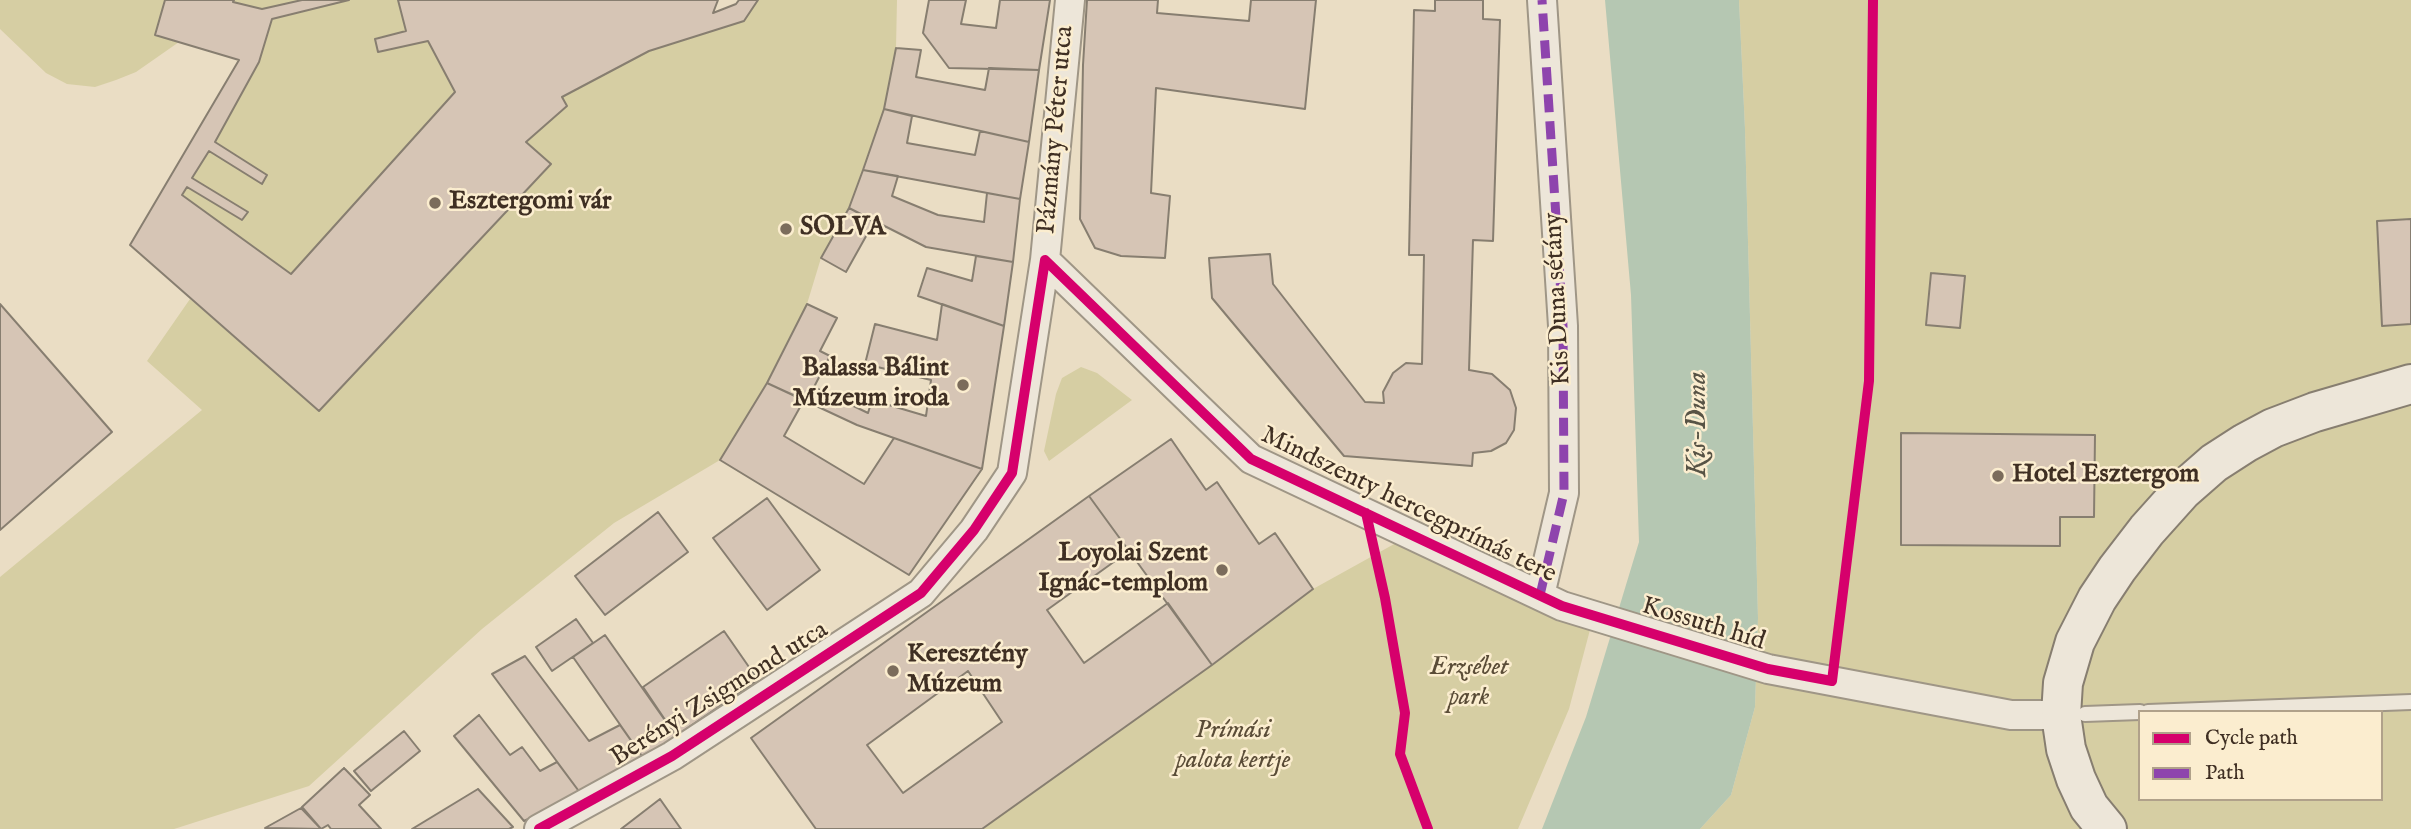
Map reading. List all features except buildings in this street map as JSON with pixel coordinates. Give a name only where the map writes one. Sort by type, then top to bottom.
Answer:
[{"type":"main road","points":[[2107,829],[2089,807],[2066,749],[2073,714],[2063,683],[2075,642],[2097,599],[2147,530],[2182,491],[2214,463],[2273,428],[2315,412],[2411,384]]},
{"type":"street","name":"Pázmány Péter utca","points":[[1045,260],[1070,0]]},
{"type":"street","name":"Kis Duna sétány","points":[[1542,0],[1563,326],[1564,493],[1551,600]]},
{"type":"street","name":"Berényi Zsigmond utca","points":[[539,829],[680,751],[921,593],[974,530],[1012,473],[1045,260]]},
{"type":"street","name":"Mindszenty hercegprímás tere","points":[[1045,260],[1251,459],[1551,600]]},
{"type":"street","name":"Kossuth híd","points":[[1551,600],[1768,669],[2011,715],[2073,714]]},
{"type":"lane","points":[[2201,710],[2411,702]]},
{"type":"lane","points":[[2073,714],[2138,712]]},
{"type":"green space","points":[[0,0],[165,0],[155,35],[179,42],[136,72],[116,80],[95,87],[67,84],[46,73],[0,29]]},
{"type":"green space","points":[[302,0],[262,9],[233,2]]},
{"type":"green space","points":[[349,0],[398,0],[406,31],[376,38],[378,51],[428,41],[455,92],[291,274],[182,195],[187,187],[247,212],[192,178],[209,151],[262,184],[267,175],[215,142],[259,62],[272,19]]},
{"type":"green space","points":[[758,0],[897,0],[896,48],[884,109],[849,208],[821,258],[807,304],[767,383],[720,460],[614,523],[482,629],[309,786],[174,829],[0,829],[0,577],[202,410],[147,361],[190,299],[318,410],[551,165],[526,142],[567,106],[562,97],[649,51],[744,21]]},
{"type":"green space","points":[[1739,0],[2411,0],[2411,829],[1700,829],[1731,795],[1755,707],[1758,618]]},
{"type":"green space","points":[[1081,367],[1097,373],[1132,400],[1049,461],[1044,451],[1056,394],[1062,378]]},
{"type":"green space","points":[[1396,543],[1591,626],[1569,709],[1518,829],[981,829],[1313,589]]},
{"type":"water","name":"Kis-Duna","points":[[1605,0],[1739,0],[1758,618],[1755,707],[1731,795],[1700,829],[1542,829],[1586,717],[1639,542],[1631,295]]},
{"type":"marked path","points":[[1540,595],[1564,493],[1563,326],[1542,0]]},
{"type":"cycle path","points":[[1045,260],[1251,459],[1562,606],[1768,669],[1832,681],[1869,381],[1873,0]]},
{"type":"cycle path","points":[[539,829],[672,756],[921,593],[974,530],[1012,473],[1045,260]]},
{"type":"cycle path","points":[[1366,513],[1385,598],[1405,713],[1400,754],[1428,829]]},
{"type":"place","name":"Esztergomi vár","points":[[435,203]]},
{"type":"place","name":"SOLVA","points":[[786,229]]},
{"type":"place","name":"Balassa Bálint Múzeum iroda","points":[[963,385]]},
{"type":"place","name":"Hotel Esztergom","points":[[1998,476]]},
{"type":"place","name":"Loyolai Szent Ignác-templom","points":[[1222,570]]},
{"type":"place","name":"Keresztény Múzeum","points":[[893,671]]},
{"type":"park label","name":"Erzsébet park","points":[[1469,684]]},
{"type":"park label","name":"Prímási palota kertje","points":[[1233,747]]}]
